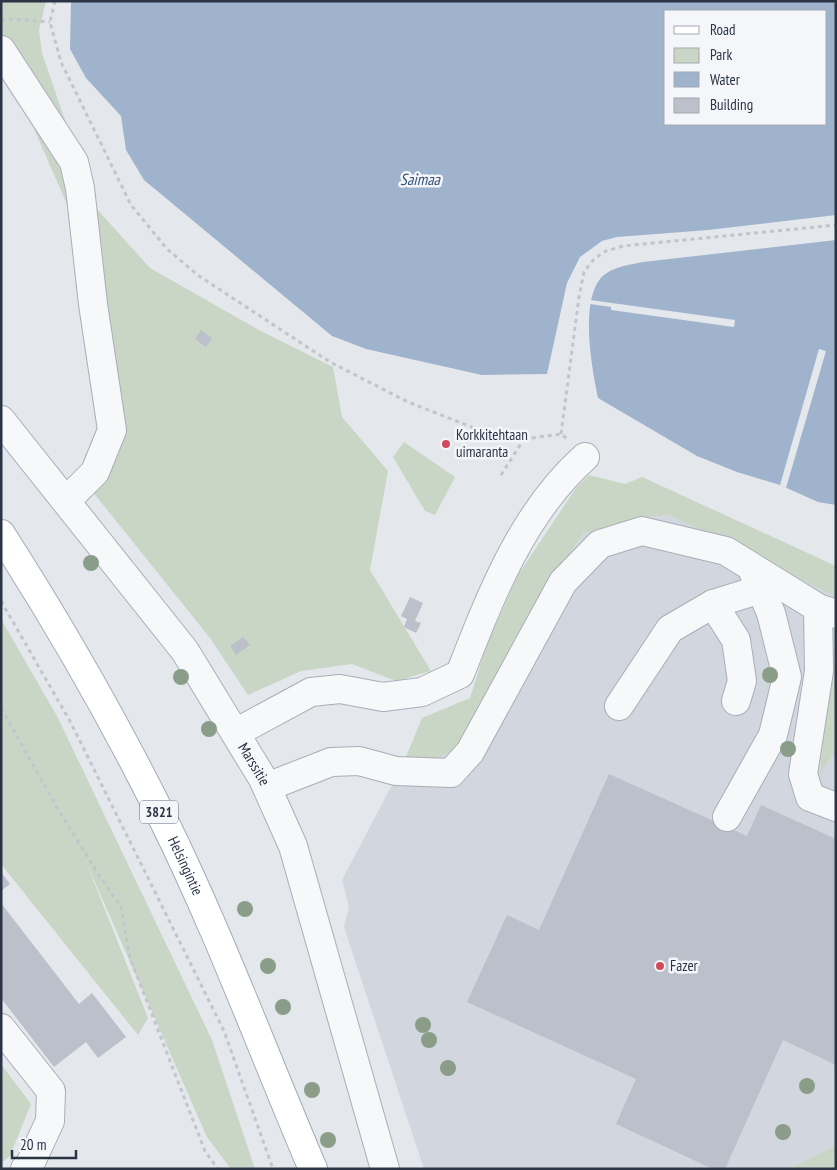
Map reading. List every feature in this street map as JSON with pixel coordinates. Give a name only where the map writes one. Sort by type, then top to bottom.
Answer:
[{"type":"main road","name":"Helsingintie","points":[[1,534],[98,696],[162,818],[213,928],[313,1169]]},
{"type":"main road","name":"Helsingintie","points":[[286,1106],[304,1169]]},
{"type":"street","points":[[1,50],[74,162],[80,188],[93,304],[112,430],[95,472],[66,501]]},
{"type":"street","name":"Marssitie","points":[[1,420],[185,651],[237,732],[267,787],[293,846],[385,1169]]},
{"type":"street","points":[[237,732],[311,692],[340,689],[383,696],[422,692],[460,674],[508,561],[541,505],[566,474],[584,457]]},
{"type":"street","points":[[267,787],[331,762],[359,761],[396,771],[451,773],[470,752],[563,582],[600,544],[642,531],[726,551],[756,578],[827,611],[802,774],[810,797],[836,807]]},
{"type":"street","points":[[619,706],[670,629],[756,578]]},
{"type":"street","points":[[727,817],[773,735],[787,677],[772,612],[756,578]]},
{"type":"street","points":[[713,604],[736,640],[742,681],[736,701]]},
{"type":"street","points":[[1,1028],[51,1091],[50,1121],[30,1164],[25,1169]]},
{"type":"path","points":[[55,1],[50,22],[60,62],[132,205],[167,249],[199,276],[330,362],[408,402],[497,437],[524,439],[561,434]]},
{"type":"path","points":[[1,21],[11,19],[50,22]]},
{"type":"path","points":[[561,434],[579,298],[584,272],[594,259],[606,251],[623,246],[836,225]]},
{"type":"path","points":[[561,434],[584,457]]},
{"type":"path","points":[[501,475],[524,439]]},
{"type":"path","points":[[1,601],[71,723],[224,1031],[274,1169]]},
{"type":"path","points":[[1,708],[58,809],[100,877],[121,906],[130,958],[204,1151],[218,1169]]},
{"type":"shaded area","points":[[669,515],[836,597],[836,660],[827,688],[820,772],[836,751],[836,1145],[788,1169],[424,1169],[344,927],[349,907],[342,880],[404,762],[427,764],[584,533],[634,519]]},
{"type":"green space","points":[[1,1],[46,1],[39,30],[42,53],[94,205],[69,209],[14,83],[1,61]]},
{"type":"green space","points":[[95,207],[150,268],[259,330],[333,367],[342,417],[388,471],[370,570],[431,671],[396,681],[352,664],[301,671],[248,695],[210,638],[88,486],[115,429]]},
{"type":"green space","points":[[404,442],[455,477],[435,515],[425,511],[393,457]]},
{"type":"green space","points":[[589,475],[625,484],[642,477],[836,566],[836,597],[669,515],[634,519],[584,533],[547,586],[468,741],[427,764],[404,762],[422,718],[470,698],[487,644],[518,575],[576,488]]},
{"type":"green space","points":[[1,619],[58,718],[212,1040],[255,1169],[231,1169],[207,1137],[86,862],[148,1018],[138,1035],[1,864]]},
{"type":"green space","points":[[836,660],[836,751],[820,773],[827,688]]},
{"type":"green space","points":[[1,1064],[31,1104],[10,1156],[1,1163]]},
{"type":"green space","points":[[836,1145],[836,1169],[788,1169]]},
{"type":"water","name":"Saimaa","points":[[71,1],[836,1],[836,215],[708,230],[617,237],[602,241],[580,257],[567,283],[547,374],[482,375],[366,349],[332,336],[144,180],[126,150],[121,116],[86,78],[70,49]]},
{"type":"water","points":[[836,240],[836,505],[818,502],[780,485],[737,472],[697,456],[598,398],[589,337],[589,320],[590,304],[594,290],[604,275],[620,267],[643,262]]},
{"type":"pier","points":[[590,300],[735,320],[734,327],[611,310],[611,307],[590,304]]},
{"type":"pier","points":[[819,349],[826,351],[786,488],[780,485]]},
{"type":"building","points":[[201,330],[212,338],[206,347],[195,339]]},
{"type":"building","points":[[410,597],[423,603],[415,621],[421,623],[416,633],[404,627],[407,619],[401,616]]},
{"type":"building","points":[[243,637],[250,645],[236,655],[230,646]]},
{"type":"building","name":"Fazer","points":[[609,774],[747,836],[761,805],[836,839],[836,1065],[783,1040],[725,1169],[713,1169],[616,1124],[636,1079],[467,1002],[507,915],[539,930]]},
{"type":"building","points":[[1,872],[10,884],[1,891]]},
{"type":"building","points":[[1,903],[79,1004],[92,993],[126,1037],[98,1058],[86,1042],[54,1067],[1,998]]},
{"type":"place","name":"Korkkitehtaan uimaranta","points":[[446,444]]},
{"type":"place","name":"Fazer","points":[[660,966]]}]
